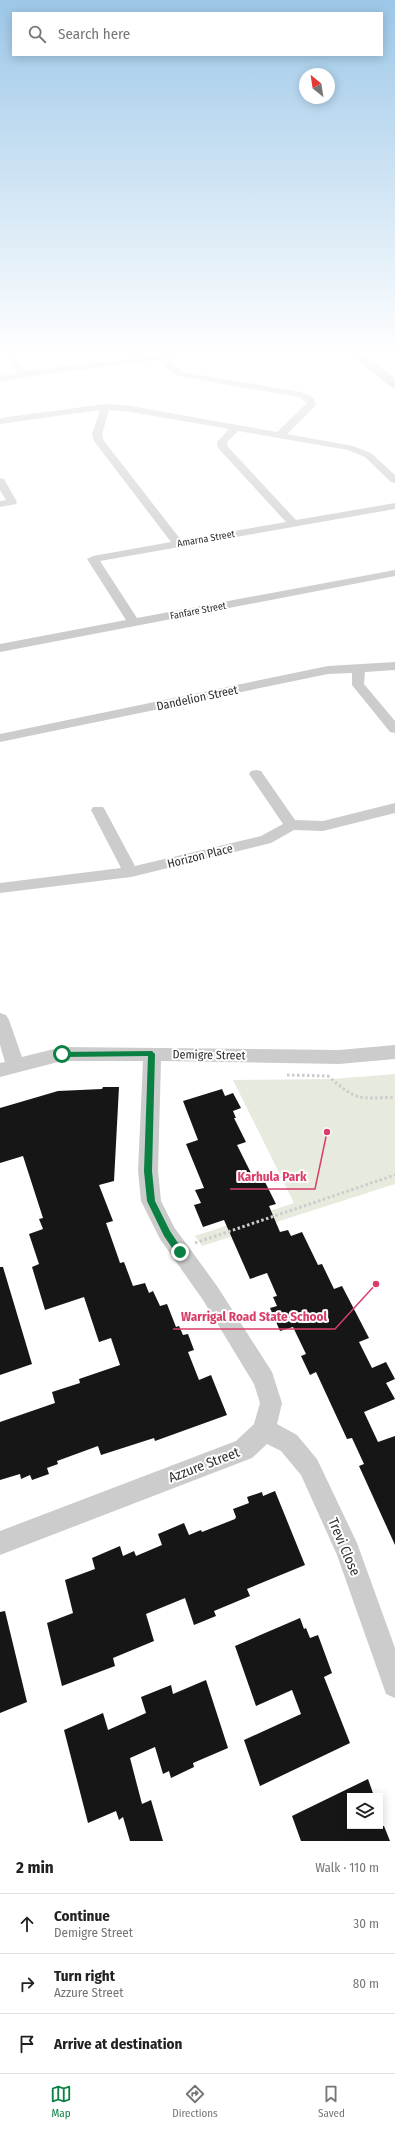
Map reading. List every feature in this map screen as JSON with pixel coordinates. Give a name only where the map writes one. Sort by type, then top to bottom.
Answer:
[{"type":"street","points":[[98,438],[178,544]]},
{"type":"street","points":[[226,438],[222,442],[223,448],[294,524]]},
{"type":"street","points":[[289,438],[358,451],[368,455],[395,480]]},
{"type":"street","points":[[0,481],[12,502],[0,504]]},
{"type":"street","name":"Amarna Street","points":[[134,623],[93,559],[395,506]]},
{"type":"street","name":"Fanfare Street","points":[[0,648],[395,573]]},
{"type":"street","name":"Dandelion Street","points":[[0,738],[328,670],[395,666]]},
{"type":"street","points":[[359,669],[357,678],[358,685],[395,729]]},
{"type":"street","points":[[256,774],[291,825],[323,826],[395,808]]},
{"type":"street","points":[[98,810],[131,872]]},
{"type":"street","name":"Horizon Place","points":[[0,888],[131,872],[266,840],[291,825]]},
{"type":"street","points":[[0,1020],[8,1068]]},
{"type":"street","name":"Demigre Street","points":[[8,1068],[62,1054],[339,1057],[395,1052]]},
{"type":"street","points":[[152,1054],[148,1171],[151,1201],[167,1234],[210,1293],[264,1380],[271,1403],[264,1430]]},
{"type":"street","name":"Azzure Street","points":[[0,1543],[244,1450],[264,1430]]},
{"type":"street","name":"Trevi Close","points":[[264,1430],[289,1443],[309,1467],[348,1552],[395,1685]]},
{"type":"path","points":[[287,1075],[328,1076],[346,1092],[361,1099],[395,1097]]},
{"type":"path","points":[[180,1252],[199,1241],[395,1176]]},
{"type":"shaded area","points":[[395,1074],[395,1184],[202,1246],[195,1236],[294,1203],[233,1080],[332,1079]]},
{"type":"building","points":[[103,1087],[119,1087],[114,1181],[99,1185],[113,1221],[106,1223],[120,1263],[124,1262],[133,1286],[145,1283],[149,1293],[153,1291],[160,1306],[167,1304],[176,1327],[179,1326],[183,1335],[188,1334],[194,1350],[188,1352],[199,1380],[211,1375],[227,1415],[155,1441],[154,1438],[101,1455],[98,1446],[57,1461],[58,1464],[47,1468],[49,1474],[32,1480],[30,1475],[21,1479],[20,1474],[0,1480],[0,1422],[55,1403],[52,1392],[80,1383],[79,1379],[120,1365],[111,1338],[99,1342],[84,1297],[45,1310],[32,1267],[39,1264],[29,1234],[43,1229],[39,1219],[43,1218],[23,1156],[0,1163],[0,1108],[58,1091],[102,1089]]},
{"type":"building","points":[[222,1089],[225,1096],[233,1093],[241,1108],[233,1111],[236,1118],[234,1118],[246,1142],[237,1145],[255,1181],[263,1178],[276,1204],[269,1206],[280,1232],[288,1230],[291,1236],[302,1232],[318,1265],[322,1264],[334,1289],[342,1286],[369,1338],[359,1342],[372,1368],[386,1362],[395,1379],[386,1383],[395,1399],[364,1412],[378,1442],[395,1436],[395,1545],[359,1466],[364,1464],[352,1438],[347,1439],[316,1372],[310,1375],[301,1356],[306,1354],[293,1327],[280,1331],[270,1308],[277,1306],[273,1297],[277,1296],[267,1273],[250,1279],[224,1220],[203,1227],[194,1205],[201,1203],[195,1190],[204,1188],[186,1144],[198,1140],[183,1101]]},
{"type":"building","points":[[0,1267],[3,1267],[32,1364],[0,1375]]},
{"type":"building","points":[[275,1491],[305,1565],[247,1589],[250,1596],[214,1611],[216,1616],[194,1625],[185,1598],[146,1614],[154,1641],[113,1658],[115,1666],[62,1686],[47,1623],[73,1613],[65,1580],[95,1569],[92,1558],[120,1546],[123,1556],[134,1551],[136,1556],[162,1545],[158,1534],[184,1523],[189,1535],[201,1530],[202,1532],[235,1519],[236,1517],[233,1509],[249,1503],[247,1497],[262,1492],[263,1496]]},
{"type":"building","points":[[5,1611],[27,1702],[0,1713],[0,1612]]},
{"type":"building","points":[[300,1618],[304,1629],[306,1628],[310,1638],[318,1635],[332,1673],[324,1677],[350,1743],[260,1786],[244,1740],[301,1714],[292,1690],[256,1706],[235,1646]]},
{"type":"building","points":[[206,1680],[228,1748],[193,1763],[194,1767],[171,1778],[169,1771],[163,1774],[155,1747],[130,1758],[142,1804],[151,1800],[163,1841],[130,1841],[123,1817],[119,1820],[116,1811],[88,1823],[64,1730],[103,1713],[108,1730],[146,1713],[141,1697],[171,1685],[173,1694]]},
{"type":"building","points":[[368,1779],[373,1793],[347,1793],[347,1829],[383,1829],[384,1826],[390,1841],[301,1841],[292,1816]]},
{"type":"place","name":"Karhula Park","points":[[327,1132]]},
{"type":"place","name":"Warrigal Road State School","points":[[376,1284]]},
{"type":"route","points":[[62,1054],[152,1054],[148,1171],[151,1201],[167,1234],[180,1252]]}]
